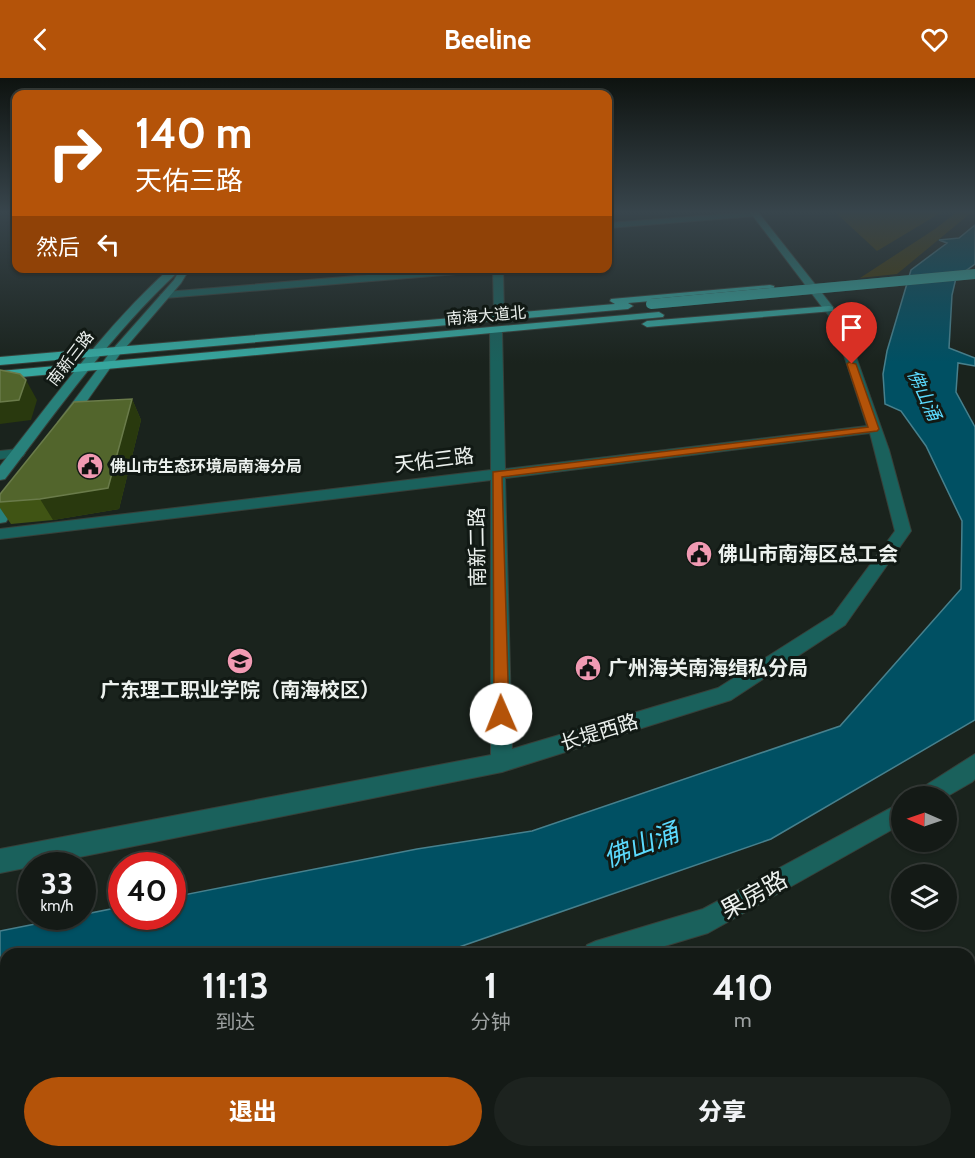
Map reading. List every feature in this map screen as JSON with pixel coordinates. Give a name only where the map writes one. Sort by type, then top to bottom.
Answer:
[{"type":"highway","name":"南海大道北","points":[[0,375],[105,366],[498,323],[535,313],[975,274]]},
{"type":"highway","points":[[535,313],[557,306],[810,285]]},
{"type":"highway","points":[[846,298],[975,285]]},
{"type":"highway","points":[[516,328],[558,332],[827,301]]},
{"type":"highway","name":"南海大道北","points":[[0,361],[498,323],[516,328],[827,301]]},
{"type":"main road","points":[[793,262],[810,285],[827,301]]},
{"type":"main road","name":"南新三路","points":[[0,476],[93,353],[170,273]]},
{"type":"main road","name":"南新三路","points":[[59,429],[116,352],[178,281],[182,273]]},
{"type":"main road","points":[[0,518],[26,479]]},
{"type":"street","points":[[165,295],[432,273]]},
{"type":"street","name":"南新二路","points":[[498,273],[497,474],[502,762]]},
{"type":"street","name":"长堤西路","points":[[0,861],[502,762],[724,694],[839,620],[903,531],[882,450],[837,320],[827,301]]},
{"type":"street","name":"天佑三路","points":[[0,534],[873,429]]},
{"type":"street","points":[[0,455],[18,453]]},
{"type":"street","points":[[946,786],[972,772]]},
{"type":"street","name":"果房路","points":[[616,948],[708,920],[891,818]]},
{"type":"shaded area","points":[[884,262],[911,262],[897,274],[860,278]]},
{"type":"water","name":"佛山涌","points":[[921,262],[975,262],[956,278],[952,295],[949,348],[975,358],[975,366],[958,363],[956,392],[975,427],[975,720],[771,839],[456,948],[0,948],[0,931],[18,927],[18,930],[96,930],[96,912],[108,910],[108,930],[186,930],[186,894],[417,849],[532,831],[840,726],[961,589],[962,521],[926,446],[901,411],[885,404],[883,374],[887,351],[911,270]]},
{"type":"building","points":[[0,370],[20,374],[26,380],[19,400],[0,402]]},
{"type":"building","points":[[132,399],[108,488],[40,499],[0,502],[1,493],[74,402]]},
{"type":"place","name":"佛山市生态环境局南海分局","points":[[90,466]]},
{"type":"place","name":"佛山市南海区总工会","points":[[699,554]]},
{"type":"place","name":"广东理工职业学院（南海校区）","points":[[240,661]]},
{"type":"place","name":"广州海关南海缉私分局","points":[[588,668]]},
{"type":"route","points":[[501,714],[497,474],[873,429],[852,364]]}]
